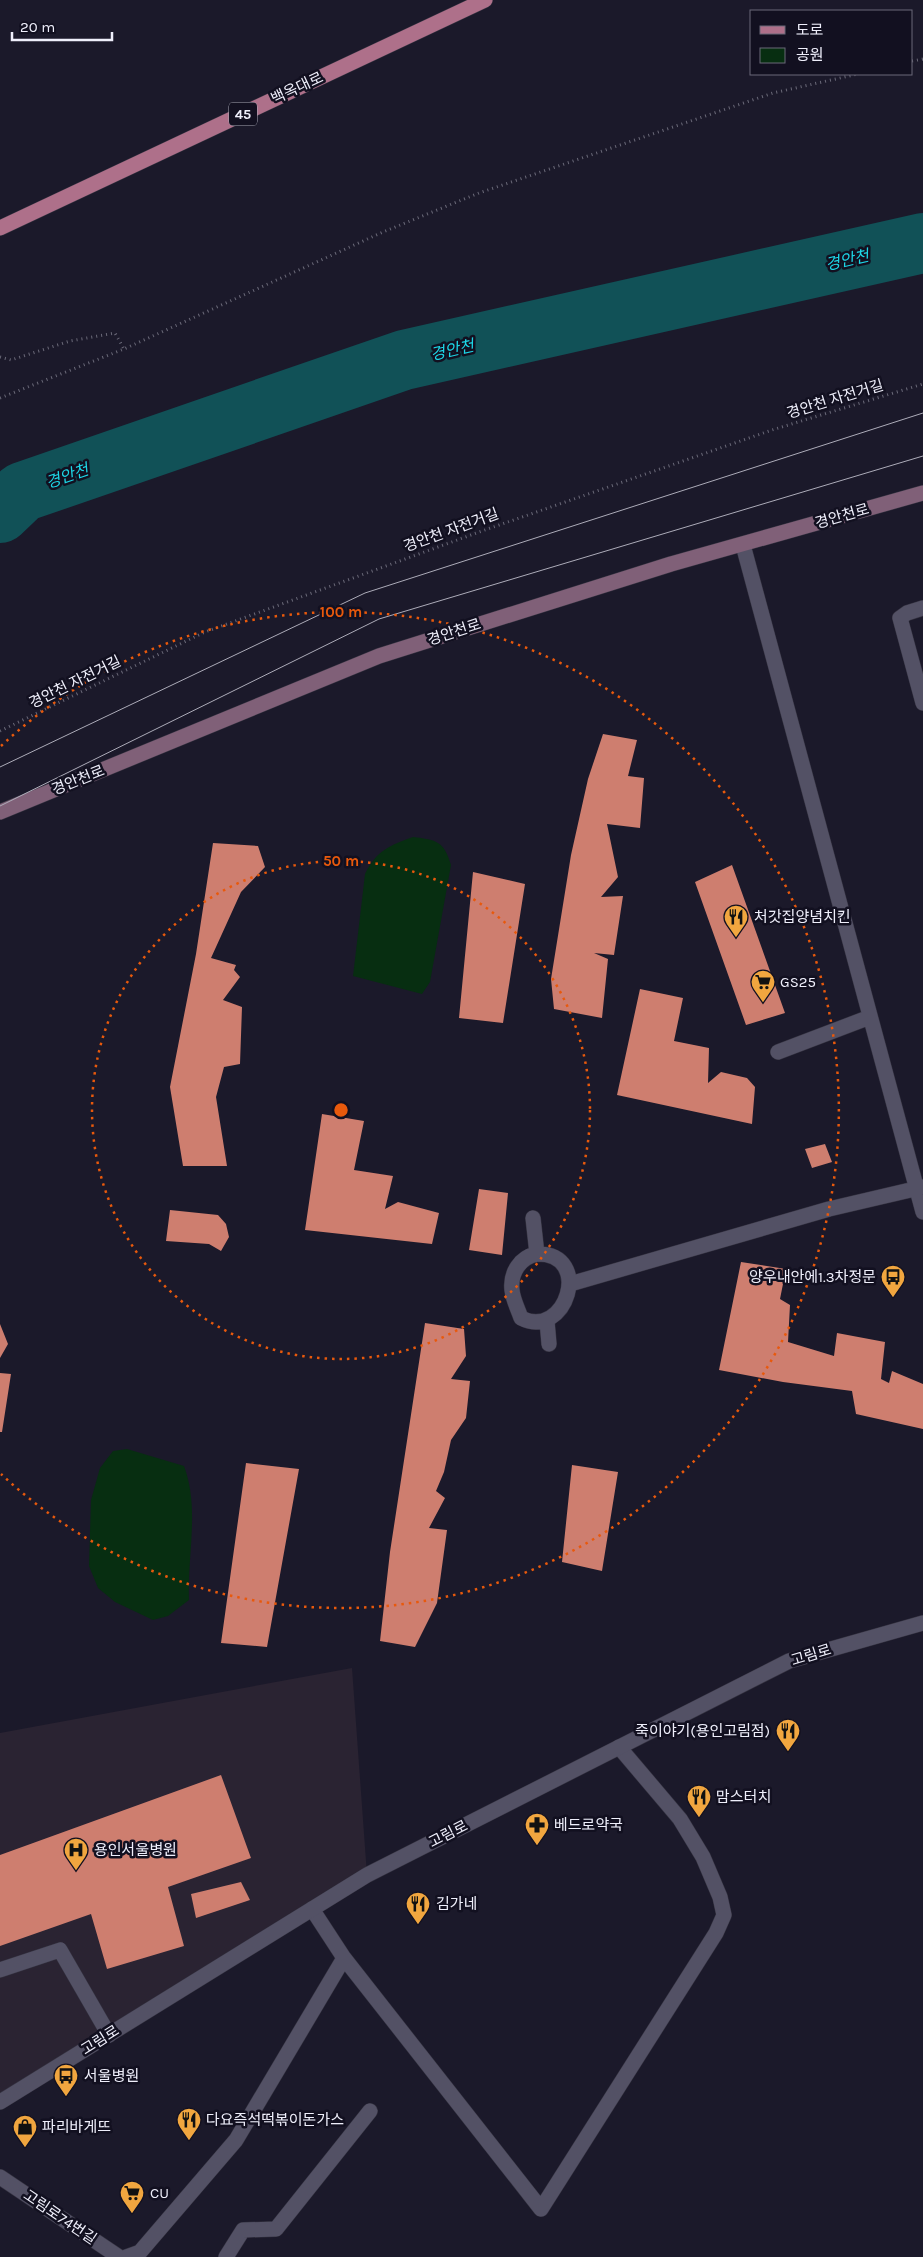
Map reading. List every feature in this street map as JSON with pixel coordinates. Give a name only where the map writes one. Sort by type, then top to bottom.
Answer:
[{"type":"main road","name":"백옥대로","points":[[0,228],[485,0]]},
{"type":"main road","name":"경안천로","points":[[0,812],[379,656],[671,564],[923,493]]},
{"type":"street","points":[[743,545],[870,1017],[920,1188],[923,1212]]},
{"type":"street","points":[[923,608],[907,613],[900,618],[923,703]]},
{"type":"street","points":[[778,1052],[870,1017]]},
{"type":"street","points":[[570,1284],[829,1209],[920,1188]]},
{"type":"street","points":[[533,1218],[537,1254]]},
{"type":"street","points":[[537,1254],[560,1259],[570,1284],[563,1305],[547,1322],[530,1322],[521,1318],[512,1291],[512,1280],[522,1260],[537,1254]]},
{"type":"street","points":[[547,1322],[549,1344]]},
{"type":"street","name":"고림로","points":[[0,2102],[367,1876],[789,1661],[923,1623]]},
{"type":"street","points":[[312,1909],[344,1958],[541,2209],[716,1933],[724,1915],[720,1897],[703,1858],[680,1819],[619,1747]]},
{"type":"street","points":[[0,1970],[60,1950],[109,2035]]},
{"type":"street","points":[[126,2257],[140,2252],[236,2140],[344,1958]]},
{"type":"street","points":[[226,2257],[243,2230],[276,2229],[370,2111]]},
{"type":"street","name":"고림로74번길","points":[[0,2177],[119,2257]]},
{"type":"path","points":[[0,398],[124,348],[383,232],[479,193],[774,93],[854,75]]},
{"type":"path","points":[[0,357],[11,360],[70,341],[115,333],[124,348]]},
{"type":"path","name":"경안천 자전거길","points":[[0,731],[205,632],[482,530],[716,450],[923,384]]},
{"type":"shaded area","points":[[352,1668],[367,1875],[0,2099],[0,1733]]},
{"type":"green space","points":[[413,837],[428,839],[438,843],[445,851],[451,865],[430,982],[422,994],[353,976],[365,874],[369,866],[384,850]]},
{"type":"green space","points":[[127,1449],[184,1466],[189,1482],[192,1532],[189,1600],[168,1616],[153,1620],[115,1602],[98,1588],[89,1566],[91,1500],[100,1468],[113,1451]]},
{"type":"building","points":[[603,734],[637,740],[628,776],[644,778],[640,828],[607,824],[618,877],[601,897],[623,896],[614,955],[594,953],[608,959],[602,1018],[554,1009],[551,979],[571,855],[588,779]]},
{"type":"building","points":[[213,843],[258,846],[265,867],[241,892],[211,958],[236,965],[234,970],[240,977],[223,1000],[242,1007],[240,1064],[224,1067],[216,1097],[227,1166],[183,1166],[170,1087],[196,954]]},
{"type":"building","points":[[732,865],[785,1013],[746,1025],[695,882]]},
{"type":"building","points":[[473,872],[525,884],[503,1023],[459,1018]]},
{"type":"building","points":[[640,989],[683,998],[674,1041],[709,1048],[708,1083],[721,1072],[747,1078],[755,1087],[752,1124],[617,1095]]},
{"type":"building","points":[[322,1114],[364,1121],[354,1170],[393,1176],[385,1209],[398,1202],[439,1213],[432,1244],[305,1230]]},
{"type":"building","points":[[825,1144],[832,1162],[812,1168],[805,1149]]},
{"type":"building","points":[[479,1189],[508,1193],[502,1255],[469,1250]]},
{"type":"building","points":[[170,1210],[218,1215],[226,1224],[229,1237],[221,1251],[209,1244],[166,1241]]},
{"type":"building","points":[[741,1262],[786,1269],[780,1299],[790,1305],[788,1342],[834,1356],[837,1333],[885,1342],[881,1379],[889,1383],[892,1371],[923,1384],[923,1429],[856,1414],[852,1391],[783,1382],[719,1370]]},
{"type":"building","points":[[425,1323],[464,1329],[466,1356],[451,1379],[470,1381],[466,1418],[451,1440],[444,1472],[436,1491],[445,1498],[429,1528],[447,1530],[437,1603],[415,1647],[380,1641],[390,1552]]},
{"type":"building","points":[[0,1324],[8,1344],[0,1358]]},
{"type":"building","points":[[0,1373],[11,1374],[2,1432],[0,1432]]},
{"type":"building","points":[[246,1463],[299,1469],[267,1647],[221,1643]]},
{"type":"building","points":[[572,1465],[618,1472],[602,1571],[562,1562]]},
{"type":"building","points":[[221,1775],[251,1858],[168,1887],[184,1946],[107,1969],[91,1914],[0,1946],[0,1855]]},
{"type":"building","points":[[241,1882],[250,1900],[196,1918],[191,1894]]},
{"type":"waterway","name":"경안천","points":[[0,513],[22,492],[404,360],[923,243]]},
{"type":"tram line","points":[[0,767],[365,593],[923,413]]},
{"type":"tram line","points":[[0,806],[379,619],[923,456]]},
{"type":"place","name":"처갓집양념치킨","points":[[736,938]]},
{"type":"place","name":"GS25","points":[[763,1003]]},
{"type":"place","name":"양우내안에1.3차정문","points":[[893,1298]]},
{"type":"place","name":"죽이야기(용인고림점)","points":[[788,1752]]},
{"type":"place","name":"맘스터치","points":[[699,1818]]},
{"type":"place","name":"베드로약국","points":[[537,1846]]},
{"type":"place","name":"용인서울병원","points":[[76,1871]]},
{"type":"place","name":"김가네","points":[[418,1925]]},
{"type":"place","name":"서울병원","points":[[66,2097]]},
{"type":"place","name":"다요즉석떡볶이돈가스","points":[[189,2141]]},
{"type":"place","name":"파리바게뜨","points":[[25,2148]]},
{"type":"place","name":"CU","points":[[132,2214]]}]
